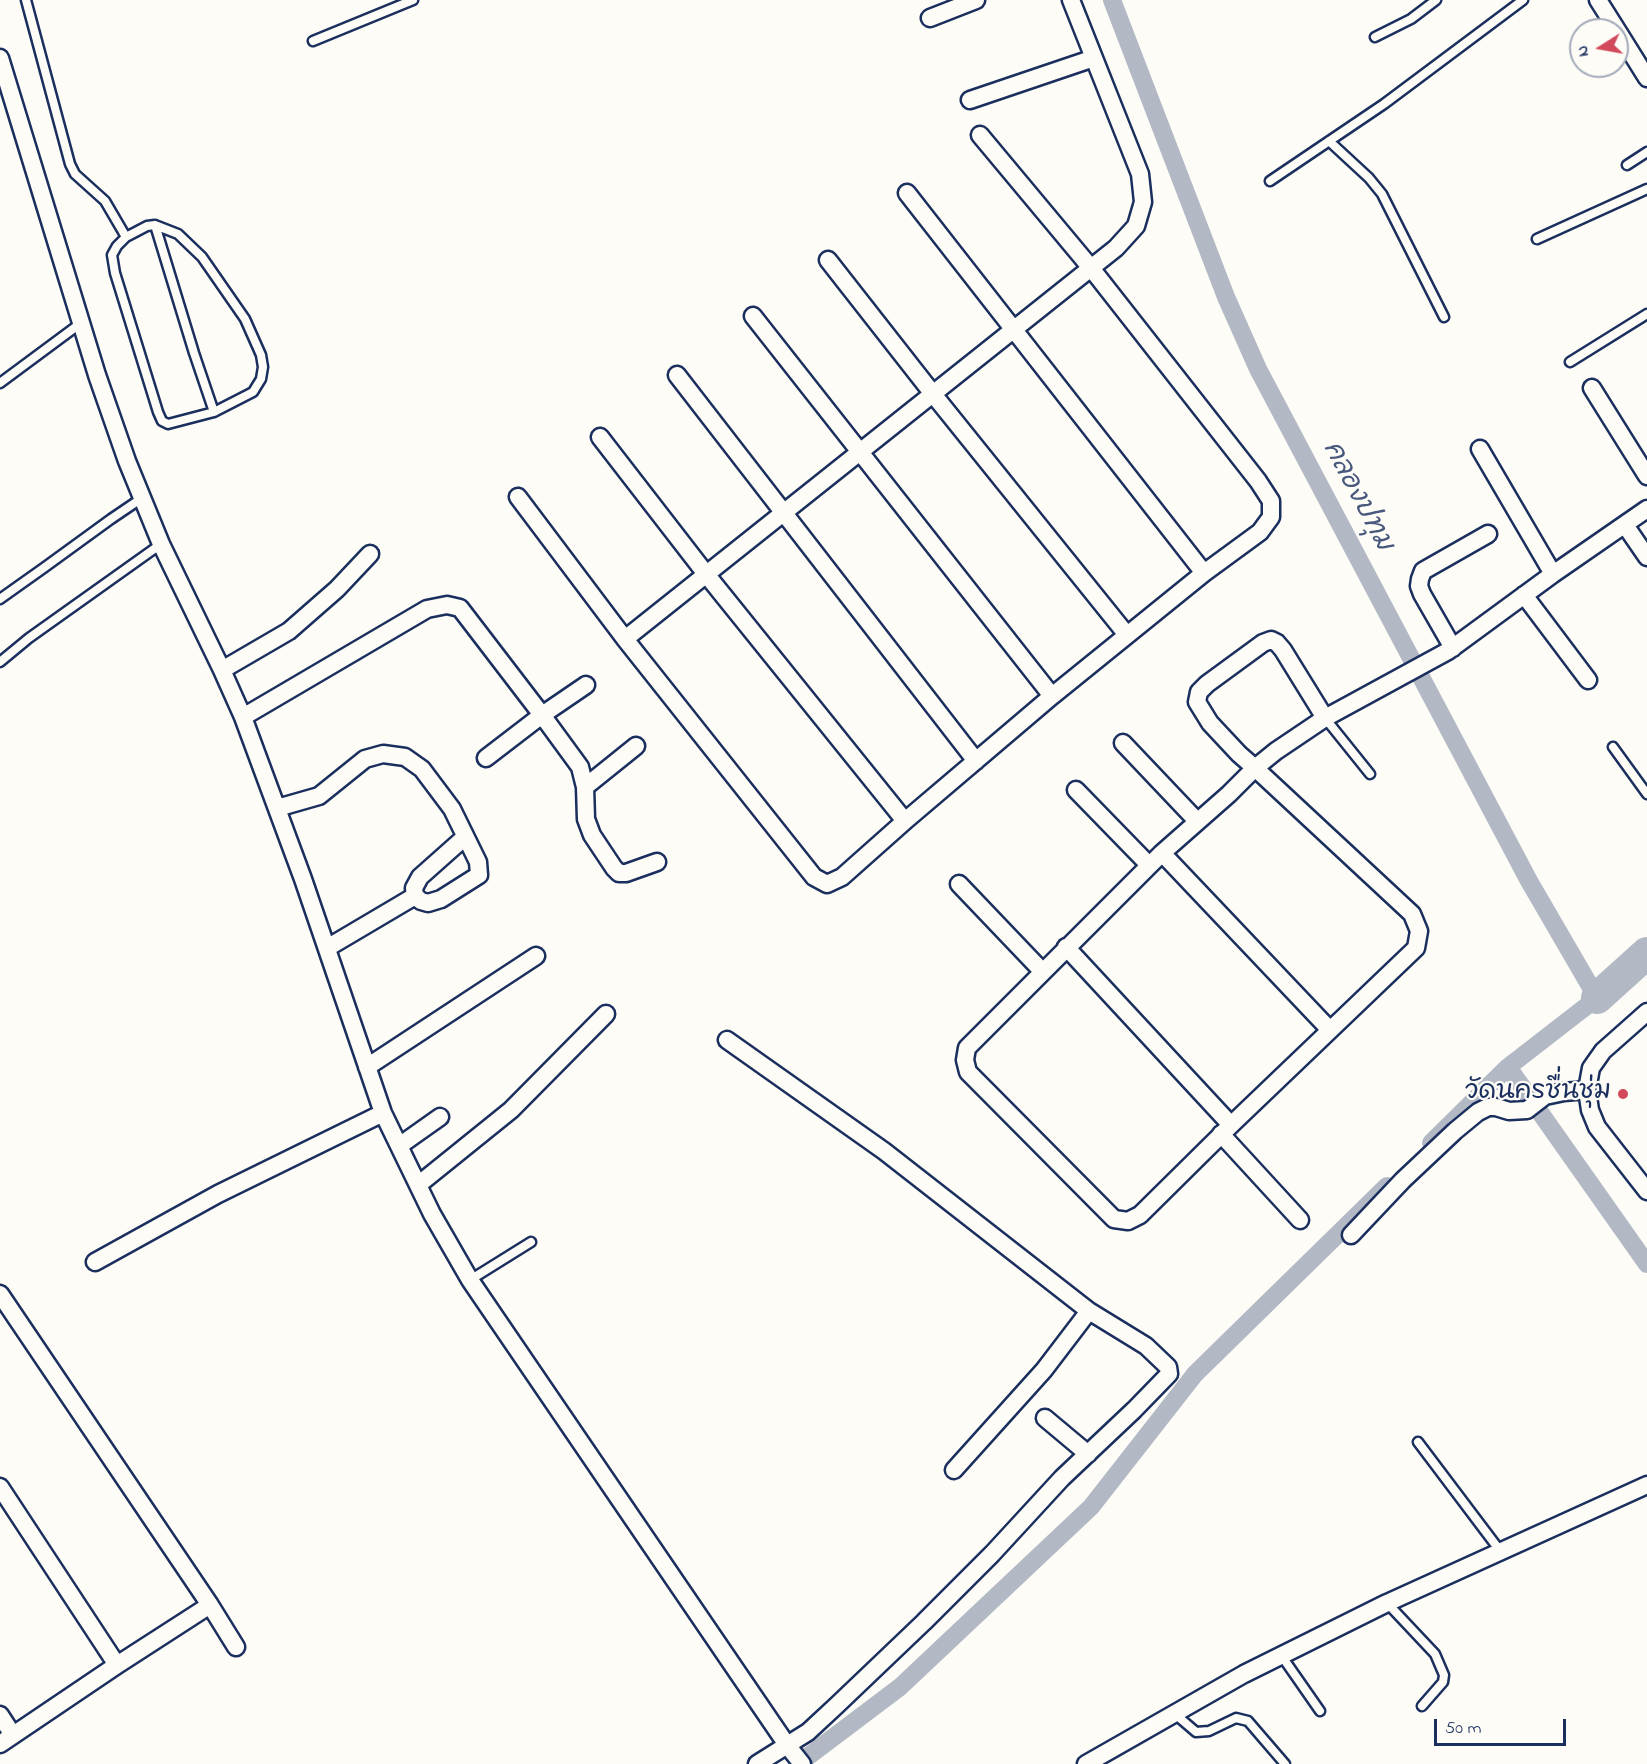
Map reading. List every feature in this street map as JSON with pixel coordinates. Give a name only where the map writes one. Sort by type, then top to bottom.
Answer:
[{"type":"street","points":[[930,18],[976,0]]},
{"type":"street","points":[[625,639],[1116,248],[1136,226],[1143,202],[1140,174],[1071,0]]},
{"type":"street","points":[[1598,0],[1609,18]]},
{"type":"street","points":[[1629,49],[1647,78]]},
{"type":"street","points":[[0,58],[97,375],[127,461],[161,544],[243,717],[327,948],[383,1113],[432,1214],[470,1280],[794,1754]]},
{"type":"street","points":[[970,100],[1094,58]]},
{"type":"street","points":[[518,497],[625,639],[814,877],[827,884],[842,877],[904,821],[1053,696],[1204,573],[1260,532],[1271,517],[1271,501],[1258,481],[1091,268],[981,135]]},
{"type":"street","points":[[907,193],[1204,573]]},
{"type":"street","points":[[828,260],[1127,635]]},
{"type":"street","points":[[753,316],[1053,696]]},
{"type":"street","points":[[677,375],[976,760]]},
{"type":"street","points":[[1592,388],[1645,469]]},
{"type":"street","points":[[600,437],[706,574],[904,821]]},
{"type":"street","points":[[1480,449],[1553,574]]},
{"type":"street","points":[[1325,718],[1283,650],[1271,640],[1263,643],[1207,684],[1199,692],[1197,702],[1210,723],[1255,768],[1412,914],[1419,931],[1416,948],[1140,1215],[1128,1221],[1114,1220],[968,1072],[965,1060],[967,1048],[1162,853],[1255,768],[1276,751],[1325,718],[1450,649],[1647,509]]},
{"type":"street","points":[[1625,525],[1647,557]]},
{"type":"street","points":[[1450,649],[1422,594],[1420,579],[1423,571],[1488,534]]},
{"type":"street","points":[[222,670],[289,631],[337,589],[370,554]]},
{"type":"street","points":[[1524,595],[1588,680]]},
{"type":"street","points":[[243,717],[427,609],[447,605],[460,608],[580,767],[585,787],[586,819],[592,835],[614,868],[619,873],[626,873],[657,862]]},
{"type":"street","points":[[486,758],[586,685]]},
{"type":"street","points":[[1123,743],[1197,821]]},
{"type":"street","points":[[585,787],[636,746]]},
{"type":"street","points":[[277,808],[319,796],[365,759],[383,754],[405,757],[422,769],[452,809],[478,862],[479,875],[429,903],[415,896],[414,888],[420,877],[465,837]]},
{"type":"street","points":[[1076,790],[1149,866]]},
{"type":"street","points":[[1162,853],[1330,1030]]},
{"type":"street","points":[[959,884],[1042,971]]},
{"type":"street","points":[[327,948],[415,896]]},
{"type":"street","points":[[1066,947],[1226,1130],[1300,1220]]},
{"type":"street","points":[[367,1067],[536,956]]},
{"type":"street","points":[[1647,1012],[1603,1051],[1591,1068],[1587,1090],[1590,1110],[1597,1127],[1647,1191]]},
{"type":"street","points":[[418,1185],[511,1110],[606,1014]]},
{"type":"street","points":[[727,1040],[884,1151],[1089,1311],[1146,1346],[1168,1367],[1169,1374],[1062,1478],[992,1554],[924,1622],[808,1732],[794,1754],[757,1764]]},
{"type":"street","points":[[1351,1235],[1412,1172],[1478,1112],[1488,1107],[1509,1111],[1527,1110],[1545,1096],[1587,1090]]},
{"type":"street","points":[[95,1262],[218,1194],[383,1113]]},
{"type":"street","points":[[399,1146],[440,1117]]},
{"type":"street","points":[[0,1294],[236,1647]]},
{"type":"street","points":[[954,1470],[1044,1370],[1089,1311]]},
{"type":"street","points":[[1045,1418],[1088,1454]]},
{"type":"street","points":[[1086,1764],[1281,1655],[1387,1603],[1647,1485]]},
{"type":"street","points":[[0,1487],[117,1665]]},
{"type":"street","points":[[0,1715],[6,1739],[210,1605]]},
{"type":"lane","points":[[26,0],[70,164],[75,174],[105,201],[126,237]]},
{"type":"lane","points":[[313,41],[413,0]]},
{"type":"lane","points":[[1375,37],[1411,19],[1436,0]]},
{"type":"lane","points":[[1270,181],[1384,104],[1523,0]]},
{"type":"lane","points":[[1329,141],[1369,178],[1382,194],[1444,317]]},
{"type":"lane","points":[[1627,165],[1647,152]]},
{"type":"lane","points":[[1537,239],[1647,189]]},
{"type":"lane","points":[[155,225],[214,412]]},
{"type":"lane","points":[[155,225],[178,234],[202,257],[245,319],[261,355],[263,367],[261,379],[253,392],[214,412],[168,424],[162,421],[115,273],[112,255],[126,237],[147,226],[155,225]]},
{"type":"lane","points":[[1570,362],[1647,314]]},
{"type":"lane","points":[[0,383],[82,323]]},
{"type":"lane","points":[[0,599],[142,498]]},
{"type":"lane","points":[[0,662],[29,638],[161,544]]},
{"type":"lane","points":[[1325,718],[1370,774]]},
{"type":"lane","points":[[1613,747],[1647,795]]},
{"type":"lane","points":[[470,1280],[531,1242]]},
{"type":"lane","points":[[1418,1442],[1501,1552]]},
{"type":"lane","points":[[1387,1603],[1435,1654],[1444,1675],[1443,1682],[1422,1706]]},
{"type":"lane","points":[[1281,1655],[1320,1711]]},
{"type":"lane","points":[[1175,1714],[1196,1732],[1209,1731],[1236,1718],[1248,1721],[1285,1764]]},
{"type":"waterway","name":"คลองปทุม","points":[[1112,0],[1226,297],[1258,369],[1529,881],[1597,998],[1508,1067],[1431,1143]]},
{"type":"waterway","points":[[1597,998],[1647,953]]},
{"type":"waterway","points":[[1508,1067],[1647,1264]]},
{"type":"waterway","points":[[798,1764],[900,1687],[1091,1507],[1195,1374],[1387,1186]]},
{"type":"place","name":"วัดนครชื่นชุ่ม","points":[[1623,1094]]}]
